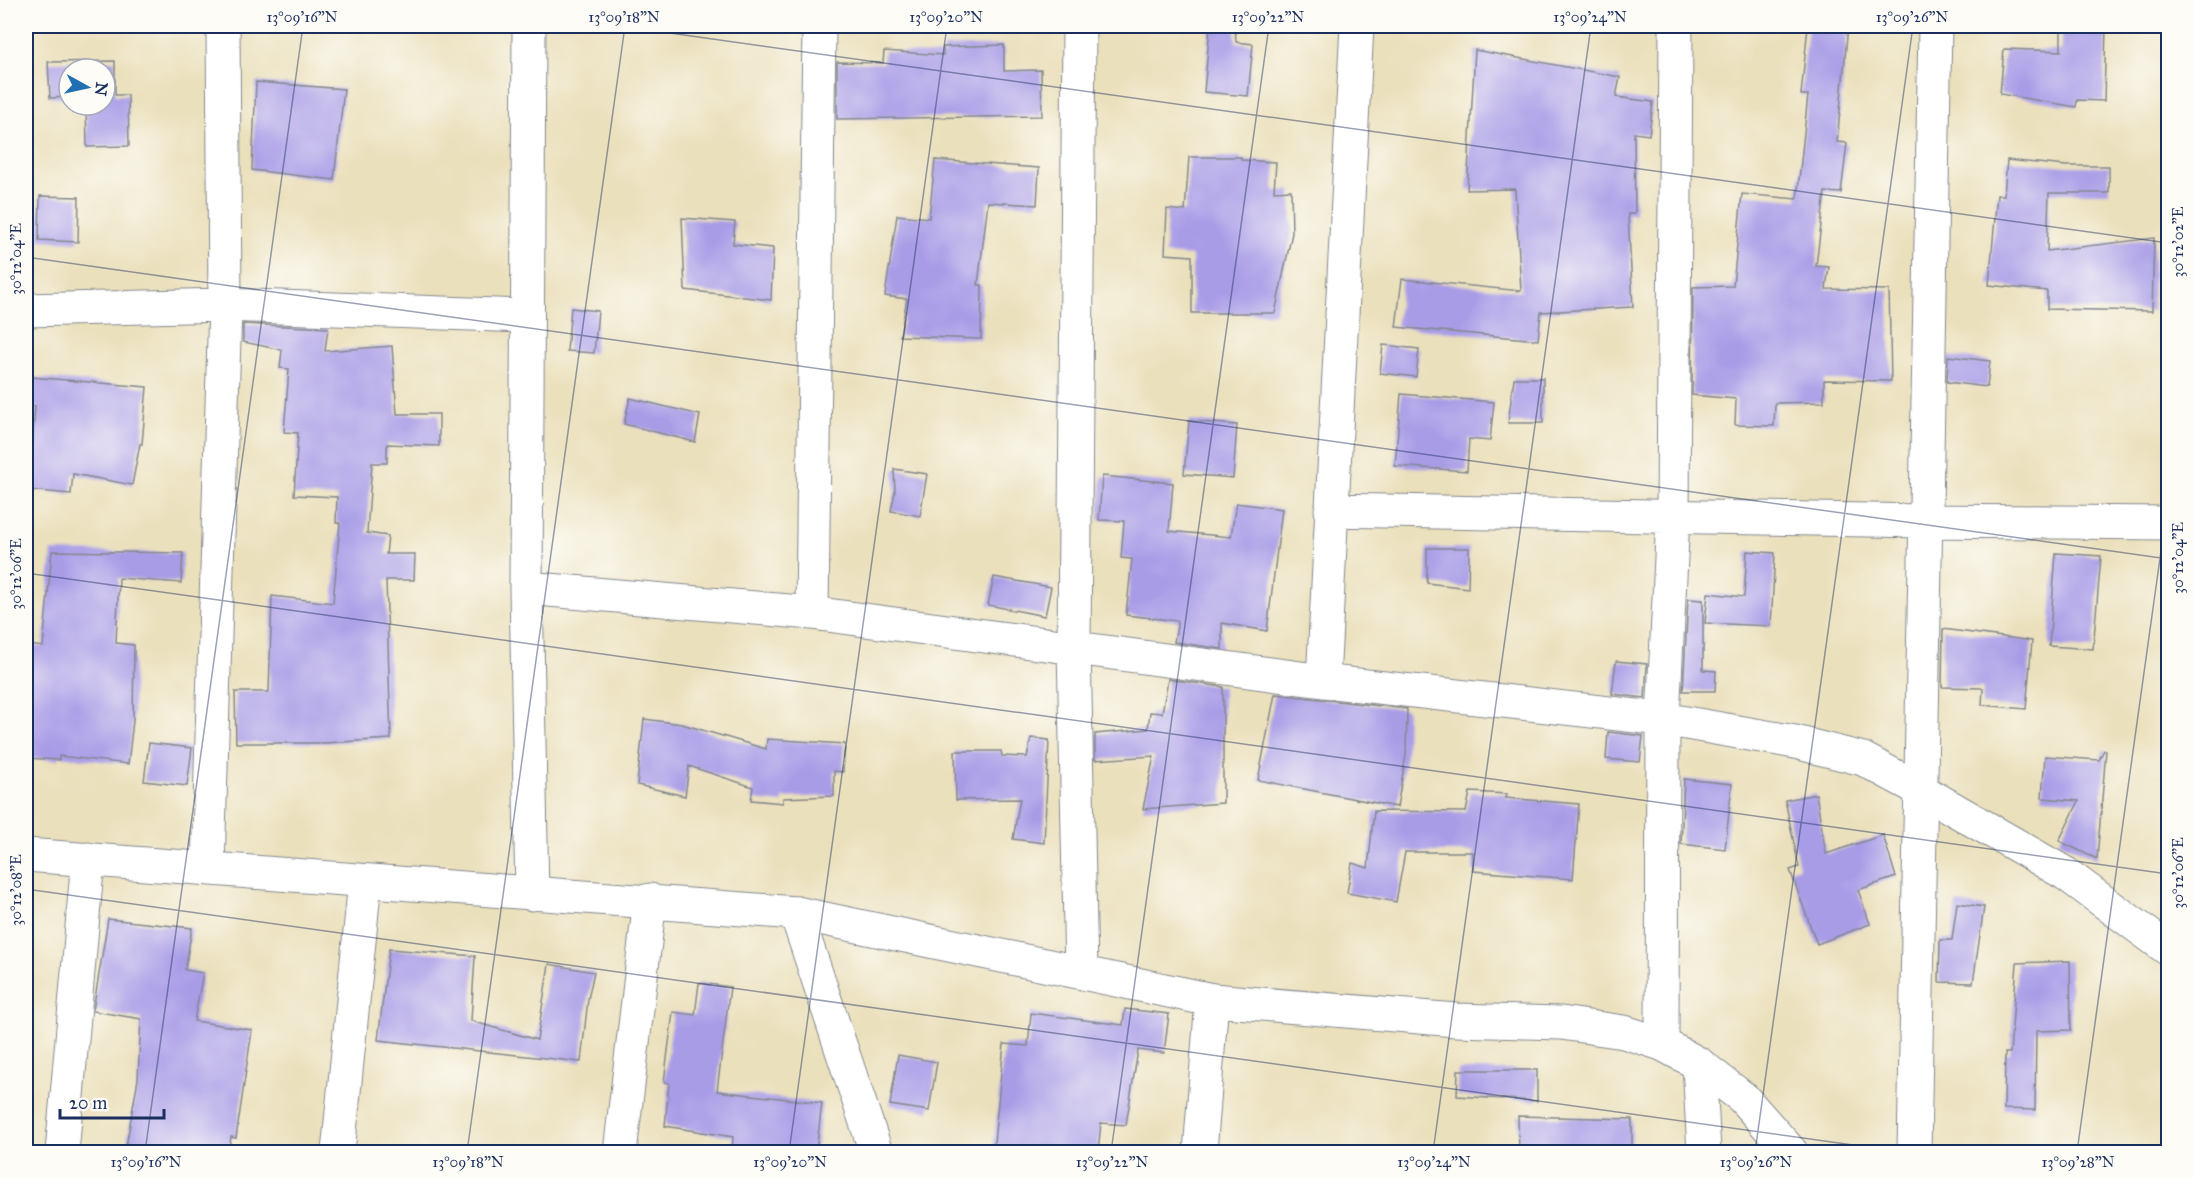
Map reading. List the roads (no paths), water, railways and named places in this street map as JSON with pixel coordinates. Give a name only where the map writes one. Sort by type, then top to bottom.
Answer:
[{"type":"street","points":[[208,868],[225,305],[223,26]]},
{"type":"street","points":[[529,26],[526,588],[532,894]]},
{"type":"street","points":[[812,613],[819,26]]},
{"type":"street","points":[[1079,26],[1074,648],[1081,972]]},
{"type":"street","points":[[1323,681],[1357,26]]},
{"type":"street","points":[[1662,1044],[1663,719],[1672,517],[1676,26]]},
{"type":"street","points":[[1914,1152],[1923,521],[1935,26]]},
{"type":"street","points":[[26,310],[225,305],[526,316]]},
{"type":"street","points":[[1331,510],[1923,521],[2169,523]]},
{"type":"street","points":[[526,588],[812,613],[1323,681],[1663,719],[1795,742],[1863,759],[1919,789],[2066,874],[2169,949]]},
{"type":"street","points":[[26,855],[532,894],[650,900],[796,913],[1212,1000],[1456,1020],[1561,1023],[1624,1032],[1662,1044],[1700,1064],[1743,1098],[1791,1152]]},
{"type":"street","points":[[62,1152],[88,859]]},
{"type":"street","points":[[338,1152],[365,880]]},
{"type":"street","points":[[620,1152],[650,900]]},
{"type":"street","points":[[796,913],[876,1152]]},
{"type":"street","points":[[1200,1152],[1212,1000]]},
{"type":"street","points":[[1700,1064],[1704,1152]]}]
